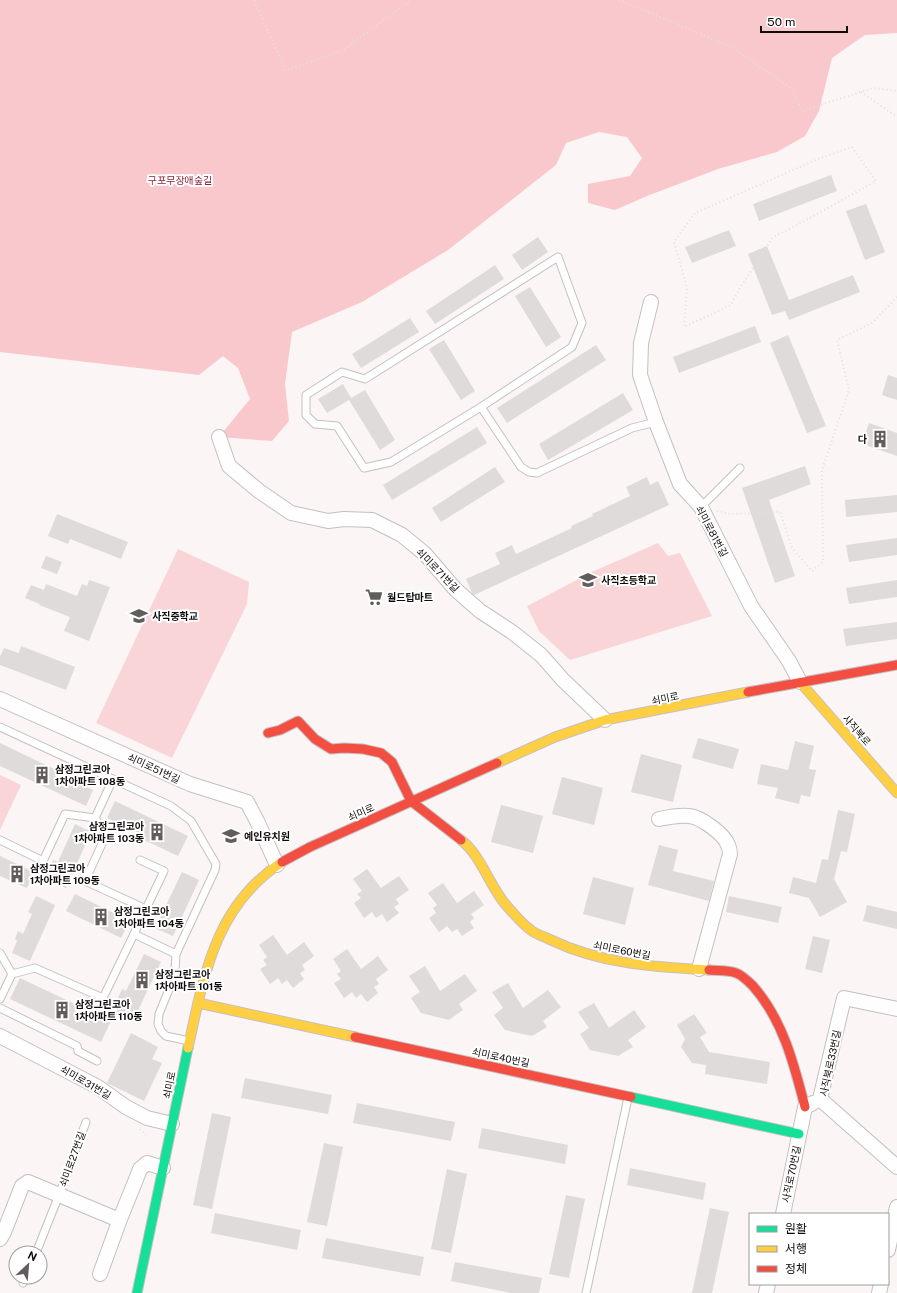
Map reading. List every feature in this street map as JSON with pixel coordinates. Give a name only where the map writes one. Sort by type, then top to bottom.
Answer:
[{"type":"street","name":"쇠미로81번길","points":[[651,302],[641,343],[640,375],[680,484],[701,507],[751,606],[789,661],[800,682]]},
{"type":"street","name":"쇠미로71번길","points":[[219,437],[229,466],[259,491],[291,513],[328,521],[344,519],[372,520],[402,535],[425,554],[455,589],[480,611],[512,632],[540,656],[605,720]]},
{"type":"street","name":"쇠미로","points":[[137,1293],[198,1002],[208,961],[233,909],[254,885],[277,865],[310,847],[555,737],[605,720],[800,682],[897,665]]},
{"type":"street","name":"사직북로","points":[[800,682],[897,793]]},
{"type":"street","name":"쇠미로51번길","points":[[0,699],[190,784],[247,802],[258,821],[277,865]]},
{"type":"street","points":[[268,733],[285,729],[298,721],[315,739],[331,749],[363,749],[381,753],[392,762],[411,801]]},
{"type":"street","name":"쇠미로60번길","points":[[411,801],[446,830],[466,844],[487,874],[502,900],[532,931],[570,949],[604,959],[654,967],[722,971],[737,974],[749,982],[759,993],[775,1017],[791,1055],[805,1108]]},
{"type":"street","points":[[659,819],[671,816],[691,816],[713,828],[728,844],[730,854],[699,969]]},
{"type":"street","name":"사직북로33번길","points":[[897,1009],[844,998],[820,1099],[897,1167]]},
{"type":"street","name":"쇠미로40번길","points":[[198,1002],[799,1134]]},
{"type":"street","name":"쇠미로31번길","points":[[0,1036],[98,1087],[126,1107],[147,1118],[172,1124]]},
{"type":"street","points":[[805,1108],[820,1099]]},
{"type":"street","name":"사직로70번길","points":[[782,1213],[805,1108]]},
{"type":"street","points":[[100,1274],[119,1220],[140,1170],[148,1164],[163,1168]]},
{"type":"street","name":"쇠미로27번길","points":[[0,1239],[22,1186],[28,1182],[119,1220]]},
{"type":"street","points":[[889,1245],[897,1207]]},
{"type":"lane","points":[[558,258],[582,323],[572,347],[481,407],[391,462],[364,468],[337,426],[315,424],[306,415],[306,395],[342,372],[365,379],[558,258]]},
{"type":"lane","points":[[481,407],[521,466],[529,472],[537,473],[632,428],[656,422]]},
{"type":"lane","points":[[701,507],[740,468]]},
{"type":"lane","points":[[0,727],[171,806],[192,821],[216,864],[216,870],[176,954],[175,971],[159,1014],[158,1024],[161,1031],[166,1036],[190,1041]]},
{"type":"lane","points":[[95,818],[113,779]]},
{"type":"lane","points":[[0,840],[43,861],[65,814],[95,818],[106,835],[85,880],[146,909]]},
{"type":"lane","points":[[0,999],[12,974],[35,968],[103,998],[164,871],[140,860]]},
{"type":"lane","points":[[134,934],[176,954]]},
{"type":"lane","points":[[0,953],[12,974]]},
{"type":"lane","points":[[0,1008],[77,1046],[78,1052],[98,1061]]},
{"type":"lane","points":[[586,1293],[628,1096]]},
{"type":"lane","name":"쇠미로27번길","points":[[39,1245],[86,1122]]},
{"type":"path","points":[[254,0],[286,71],[343,50],[411,0]]},
{"type":"path","points":[[619,0],[732,47],[792,89],[802,112],[873,88],[897,91]]},
{"type":"path","points":[[861,92],[897,117]]},
{"type":"path","points":[[852,147],[876,181],[773,237],[740,288],[731,305],[684,327],[687,288],[674,242],[695,212],[818,159],[852,147]]},
{"type":"path","points":[[701,507],[730,514],[780,512],[792,548],[812,571],[823,562],[822,470],[849,390],[837,340],[872,323],[897,297]]},
{"type":"shaded area","points":[[658,543],[668,556],[680,553],[712,616],[570,660],[539,631],[527,606],[594,571]]},
{"type":"shaded area","points":[[178,549],[249,582],[247,604],[172,758],[96,723]]},
{"type":"shaded area","points":[[0,775],[21,785],[0,830]]},
{"type":"green space","name":"구포무장애숲길","points":[[0,0],[897,0],[897,33],[865,35],[832,58],[819,111],[805,136],[777,152],[718,169],[615,210],[588,203],[588,184],[630,176],[642,158],[627,137],[599,132],[566,143],[556,165],[448,250],[362,302],[292,332],[285,384],[289,421],[272,441],[219,437],[250,399],[238,368],[223,356],[199,375],[0,352]]},
{"type":"building","points":[[831,175],[837,191],[759,221],[753,204]]},
{"type":"building","points":[[866,204],[885,252],[865,260],[846,211]]},
{"type":"building","points":[[729,230],[736,246],[692,263],[685,247]]},
{"type":"building","points":[[538,237],[548,252],[522,270],[512,255]]},
{"type":"building","points":[[767,246],[789,300],[853,275],[860,292],[789,320],[785,311],[772,315],[748,254]]},
{"type":"building","points":[[495,265],[504,279],[435,324],[426,311]]},
{"type":"building","points":[[530,287],[561,337],[546,347],[515,296]]},
{"type":"building","points":[[410,318],[419,332],[361,368],[352,354]]},
{"type":"building","points":[[755,326],[761,342],[679,373],[673,357]]},
{"type":"building","points":[[788,335],[826,426],[807,433],[770,343]]},
{"type":"building","points":[[444,340],[475,391],[461,400],[429,349]]},
{"type":"building","points":[[596,345],[606,360],[507,423],[497,408]]},
{"type":"building","points":[[888,375],[897,378],[897,400],[882,395]]},
{"type":"building","points":[[343,384],[351,398],[365,390],[395,440],[380,450],[349,400],[327,413],[318,399]]},
{"type":"building","points":[[623,393],[633,410],[548,460],[539,444]]},
{"type":"building","name":"다","points":[[869,423],[897,433],[897,456],[862,444]]},
{"type":"building","points":[[477,427],[487,443],[392,500],[383,485]]},
{"type":"building","points":[[805,466],[811,484],[769,500],[795,576],[775,583],[742,488]]},
{"type":"building","points":[[495,467],[505,482],[441,522],[432,508]]},
{"type":"building","points":[[647,477],[650,485],[658,481],[669,505],[474,595],[472,593],[466,579],[500,564],[495,553],[512,545],[516,554],[572,528],[571,526],[593,516],[592,514],[630,496],[626,487]]},
{"type":"building","points":[[897,495],[897,512],[846,517],[845,500]]},
{"type":"building","points":[[57,514],[128,542],[121,559],[70,539],[68,544],[48,536]]},
{"type":"building","points":[[897,538],[897,555],[849,562],[846,545]]},
{"type":"building","points":[[46,556],[62,562],[57,574],[41,568]]},
{"type":"building","points":[[89,580],[110,587],[89,641],[64,631],[70,617],[25,598],[31,585],[44,590],[46,584],[77,596],[82,584],[87,586]]},
{"type":"building","points":[[897,580],[897,597],[849,604],[846,588]]},
{"type":"building","points":[[897,622],[897,639],[846,646],[843,629]]},
{"type":"building","points":[[21,646],[75,667],[66,690],[0,665],[0,657],[4,648],[19,653]]},
{"type":"building","points":[[698,738],[739,749],[733,769],[692,758]]},
{"type":"building","points":[[795,741],[814,746],[809,769],[816,770],[810,797],[801,795],[799,804],[775,798],[778,788],[757,784],[761,764],[788,770]]},
{"type":"building","name":"삼정그린코아 1차아파트 108동","points":[[0,743],[81,782],[81,784],[93,790],[86,806],[0,766]]},
{"type":"building","points":[[641,754],[682,765],[673,802],[631,792]]},
{"type":"building","points":[[562,777],[603,788],[594,825],[552,814]]},
{"type":"building","name":"삼정그린코아 1차아파트 103동","points":[[115,801],[188,836],[178,856],[142,839],[143,835],[107,818]]},
{"type":"building","points":[[501,805],[543,816],[533,853],[491,842]]},
{"type":"building","points":[[838,810],[855,814],[847,852],[841,851],[834,879],[847,902],[820,917],[809,898],[789,893],[793,877],[816,883],[822,859],[828,860]]},
{"type":"building","points":[[75,824],[91,832],[66,888],[45,878],[53,860],[58,862]]},
{"type":"building","points":[[659,845],[678,850],[673,871],[714,881],[709,901],[648,885]]},
{"type":"building","name":"삼정그린코아 1차아파트 109동","points":[[0,856],[34,872],[27,888],[0,876]]},
{"type":"building","points":[[367,869],[381,888],[399,876],[409,890],[396,899],[399,904],[394,907],[399,913],[387,922],[382,914],[376,918],[372,912],[364,918],[354,903],[361,898],[357,894],[362,891],[353,879]]},
{"type":"building","points":[[182,872],[199,880],[173,936],[155,928]]},
{"type":"building","points":[[593,877],[634,888],[625,925],[583,914]]},
{"type":"building","points":[[443,883],[457,903],[474,891],[484,905],[471,914],[474,918],[470,922],[474,928],[462,936],[457,929],[452,932],[447,926],[439,932],[429,918],[436,913],[433,908],[437,905],[428,893]]},
{"type":"building","name":"삼정그린코아 1차아파트 104동","points":[[75,894],[130,921],[121,938],[66,911]]},
{"type":"building","points":[[36,896],[55,905],[30,961],[12,953],[17,941],[15,939],[18,931],[23,934],[32,914],[28,912]]},
{"type":"building","points":[[729,896],[782,907],[778,923],[726,912]]},
{"type":"building","points":[[867,905],[897,912],[897,929],[863,921]]},
{"type":"building","points":[[273,935],[287,955],[304,942],[314,956],[302,965],[305,970],[300,973],[304,979],[293,988],[287,980],[282,984],[278,978],[270,984],[260,969],[267,965],[263,960],[267,957],[259,945]]},
{"type":"building","points":[[813,936],[830,940],[822,973],[805,969]]},
{"type":"building","points":[[347,949],[361,969],[378,956],[388,970],[376,979],[379,984],[374,987],[378,993],[367,1002],[361,994],[356,998],[352,992],[344,998],[334,983],[341,979],[337,974],[341,971],[333,959]]},
{"type":"building","name":"삼정그린코아 1차아파트 101동","points":[[144,954],[161,962],[133,1021],[116,1012],[122,999],[118,998],[122,989],[126,991]]},
{"type":"building","points":[[425,966],[440,991],[465,974],[477,991],[459,1004],[463,1010],[449,1020],[421,1013],[411,998],[420,992],[409,976]]},
{"type":"building","name":"삼정그린코아 1차아파트 110동","points":[[20,978],[111,1021],[101,1042],[10,999]]},
{"type":"building","points":[[508,983],[523,1008],[548,990],[561,1007],[543,1021],[547,1027],[532,1036],[505,1030],[494,1015],[503,1008],[492,992]]},
{"type":"building","points":[[594,1003],[609,1028],[634,1010],[646,1027],[628,1040],[633,1047],[618,1056],[590,1050],[580,1034],[589,1028],[578,1012]]},
{"type":"building","points":[[694,1014],[707,1033],[700,1037],[709,1052],[770,1062],[767,1084],[705,1074],[706,1065],[692,1063],[681,1047],[685,1039],[677,1025]]},
{"type":"building","points":[[131,1033],[158,1047],[152,1059],[162,1063],[144,1101],[107,1083]]},
{"type":"building","points":[[245,1078],[332,1095],[328,1114],[241,1098]]},
{"type":"building","points":[[357,1103],[455,1122],[451,1141],[353,1123]]},
{"type":"building","points":[[212,1113],[231,1117],[212,1209],[193,1205]]},
{"type":"building","points":[[482,1128],[568,1145],[565,1164],[478,1148]]},
{"type":"building","points":[[324,1143],[343,1147],[327,1226],[307,1222]]},
{"type":"building","points":[[630,1168],[706,1183],[703,1200],[627,1185]]},
{"type":"building","points":[[447,1169],[467,1174],[451,1253],[431,1249]]},
{"type":"building","points":[[566,1195],[585,1199],[569,1278],[549,1274]]},
{"type":"building","points":[[710,1208],[729,1212],[712,1293],[692,1293]]},
{"type":"building","points":[[215,1213],[301,1230],[297,1250],[211,1233]]},
{"type":"building","points":[[326,1238],[424,1257],[420,1276],[322,1258]]},
{"type":"building","points":[[455,1262],[542,1278],[539,1293],[511,1293],[451,1281]]},
{"type":"traffic: fast","points":[[137,1293],[188,1048]]},
{"type":"traffic: fast","points":[[631,1097],[799,1134]]},
{"type":"traffic: slow","points":[[800,682],[897,793]]},
{"type":"traffic: slow","points":[[497,763],[555,737],[605,720],[748,692]]},
{"type":"traffic: slow","points":[[461,840],[468,846],[480,862],[500,898],[518,919],[537,934],[570,948],[608,959],[648,966],[709,970]]},
{"type":"traffic: slow","points":[[188,1048],[207,969],[216,944],[227,921],[241,899],[259,880],[282,862]]},
{"type":"traffic: slow","points":[[198,1003],[355,1037]]},
{"type":"traffic: jam","points":[[748,692],[897,665]]},
{"type":"traffic: jam","points":[[268,733],[280,730],[298,721],[315,739],[331,749],[363,749],[381,753],[392,762],[411,801],[461,840]]},
{"type":"traffic: jam","points":[[282,862],[310,847],[497,763]]},
{"type":"traffic: jam","points":[[709,970],[730,971],[738,974],[753,986],[763,999],[780,1028],[786,1043],[805,1107]]},
{"type":"traffic: jam","points":[[355,1037],[631,1097]]},
{"type":"place","name":"다","points":[[880,439]]},
{"type":"place","name":"사직초등학교","points":[[588,580]]},
{"type":"place","name":"월드탑마트","points":[[374,597]]},
{"type":"place","name":"사직중학교","points":[[139,616]]},
{"type":"place","name":"삼정그린코아 1차아파트 108동","points":[[42,775]]},
{"type":"place","name":"삼정그린코아 1차아파트 103동","points":[[157,832]]},
{"type":"place","name":"예인유치원","points":[[231,836]]},
{"type":"place","name":"삼정그린코아 1차아파트 109동","points":[[17,874]]},
{"type":"place","name":"삼정그린코아 1차아파트 104동","points":[[101,917]]},
{"type":"place","name":"삼정그린코아 1차아파트 101동","points":[[142,980]]},
{"type":"place","name":"삼정그린코아 1차아파트 110동","points":[[62,1010]]}]
